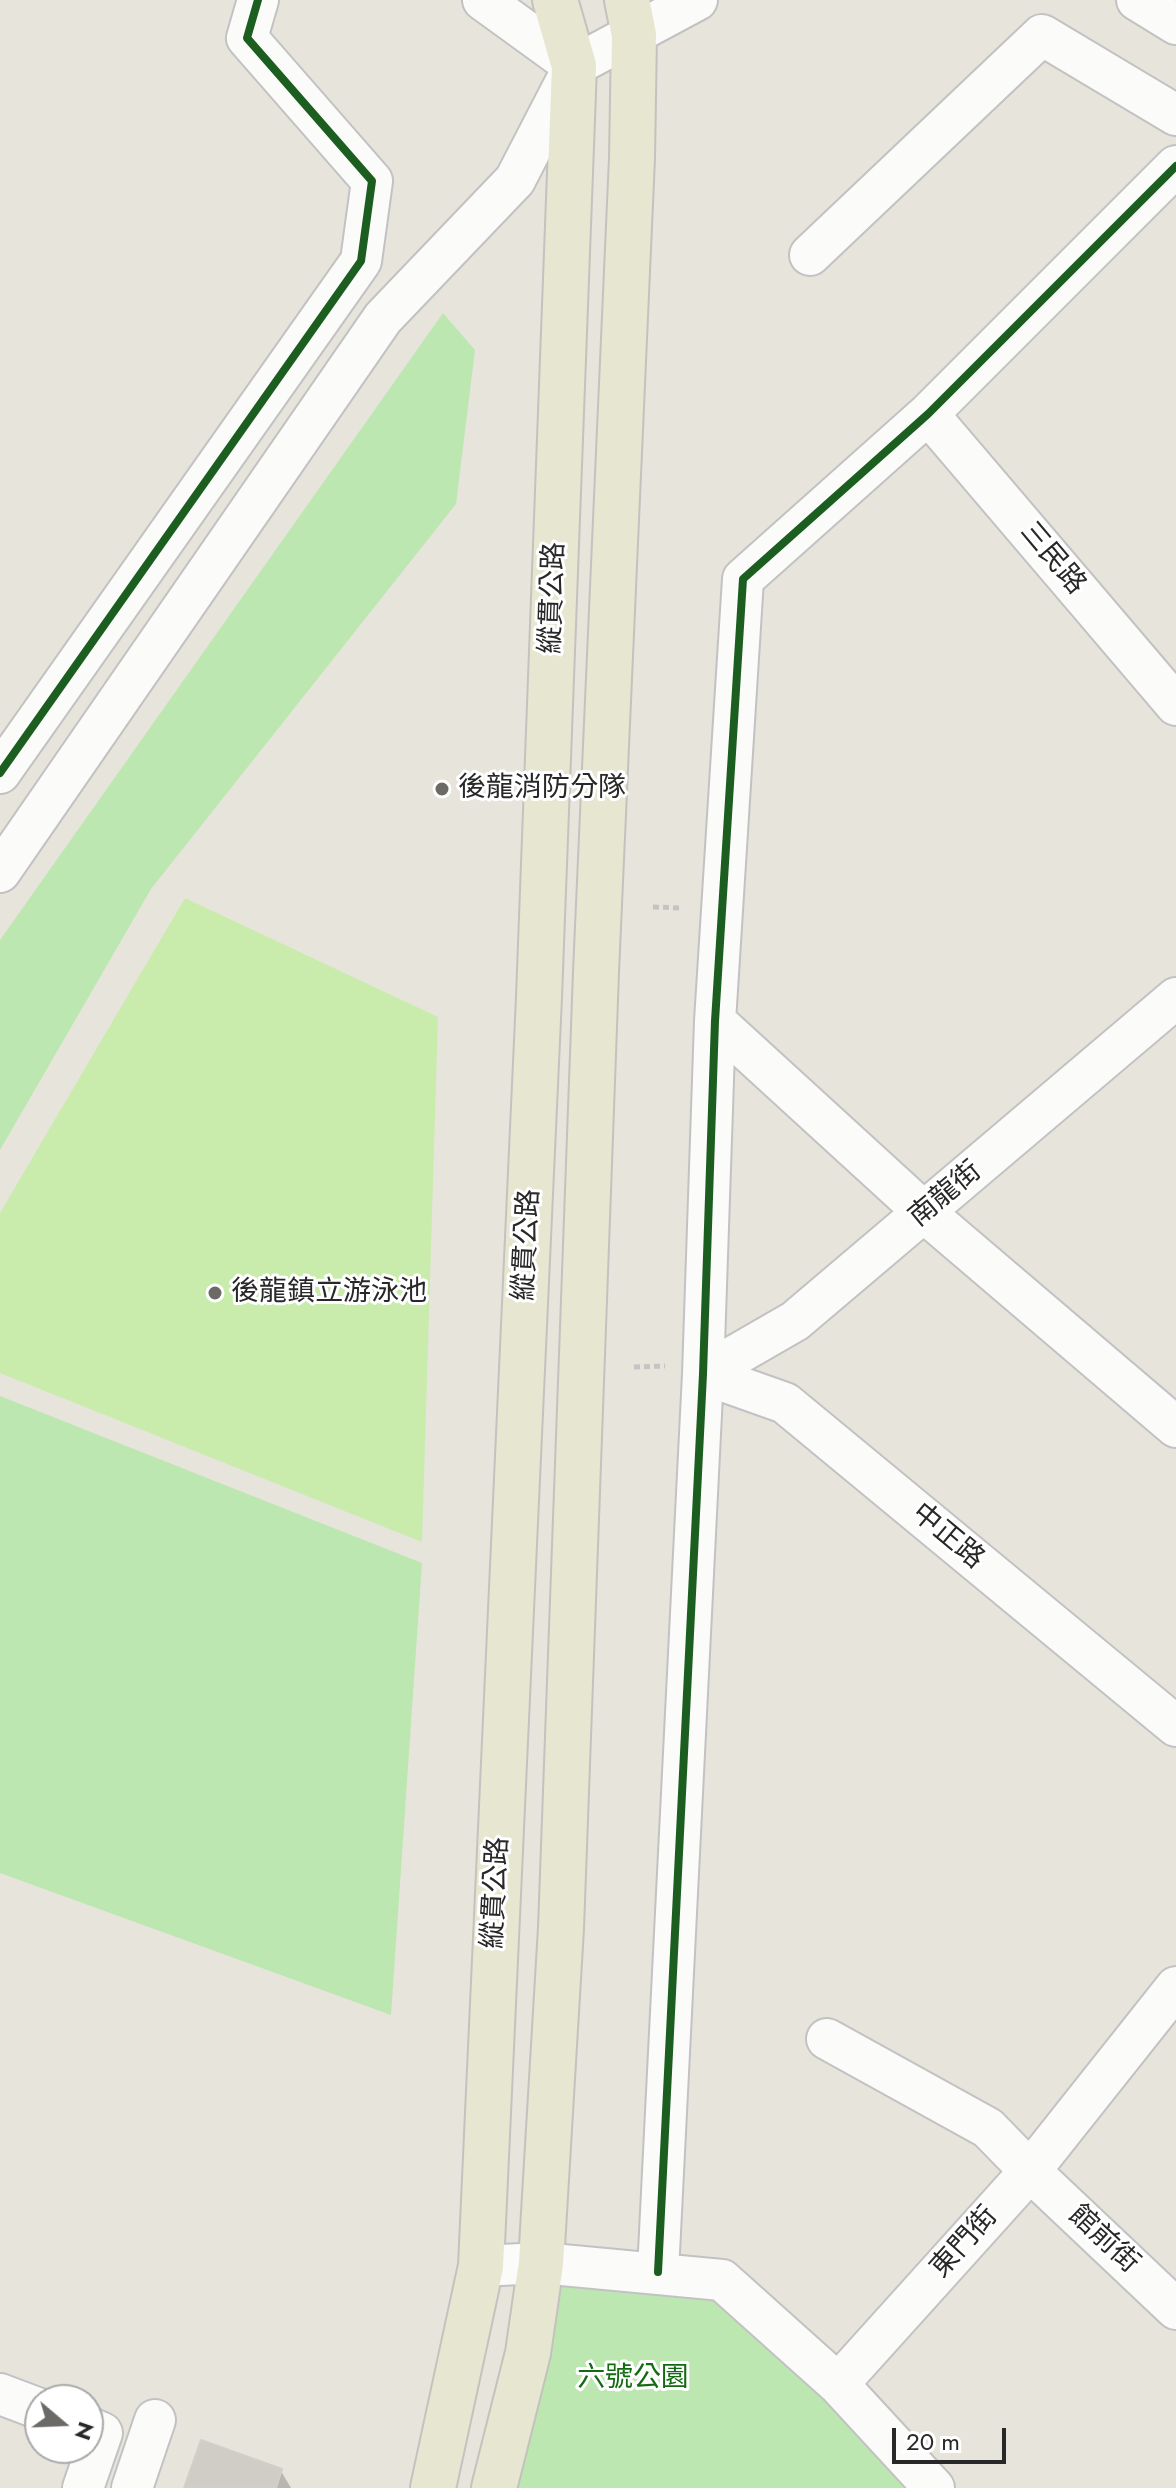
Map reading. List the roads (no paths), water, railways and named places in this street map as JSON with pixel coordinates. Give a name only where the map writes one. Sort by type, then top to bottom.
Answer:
[{"type":"main road","name":"縱貫公路","points":[[433,2488],[481,2266],[539,997],[574,66],[555,0]]},
{"type":"main road","name":"縱貫公路","points":[[494,2488],[528,2353],[541,2263],[561,1928],[596,972],[631,190],[630,18]]},
{"type":"street","points":[[0,773],[361,261],[372,181],[247,38],[258,0]]},
{"type":"street","points":[[483,0],[574,66]]},
{"type":"street","points":[[0,872],[383,318],[515,180],[574,66],[630,18],[697,0]]},
{"type":"street","points":[[1137,0],[1176,24]]},
{"type":"street","points":[[810,255],[1042,35],[1176,115]]},
{"type":"street","points":[[658,2272],[703,1374],[715,1021],[743,579],[928,414],[1176,166]]},
{"type":"street","name":"三民路","points":[[928,414],[1174,696]]},
{"type":"street","name":"南龍街","points":[[703,1374],[795,1321],[1176,998]]},
{"type":"street","points":[[715,1021],[925,1213],[1176,1427]]},
{"type":"street","name":"中正路","points":[[703,1374],[785,1403],[1176,1726]]},
{"type":"street","name":"東門街","points":[[838,2384],[1030,2171],[1176,1987]]},
{"type":"street","name":"館前街","points":[[827,2039],[988,2128],[1176,2309]]},
{"type":"street","points":[[481,2266],[541,2263],[722,2280],[838,2384],[934,2488]]},
{"type":"street","points":[[0,2394],[24,2403]]},
{"type":"street","points":[[132,2488],[155,2420]]},
{"type":"street","points":[[83,2488],[91,2464]]},
{"type":"place","name":"後龍消防分隊","points":[[442,789]]},
{"type":"place","name":"後龍鎮立游泳池","points":[[215,1293]]},
{"type":"park label","name":"六號公園","points":[[633,2379]]}]
